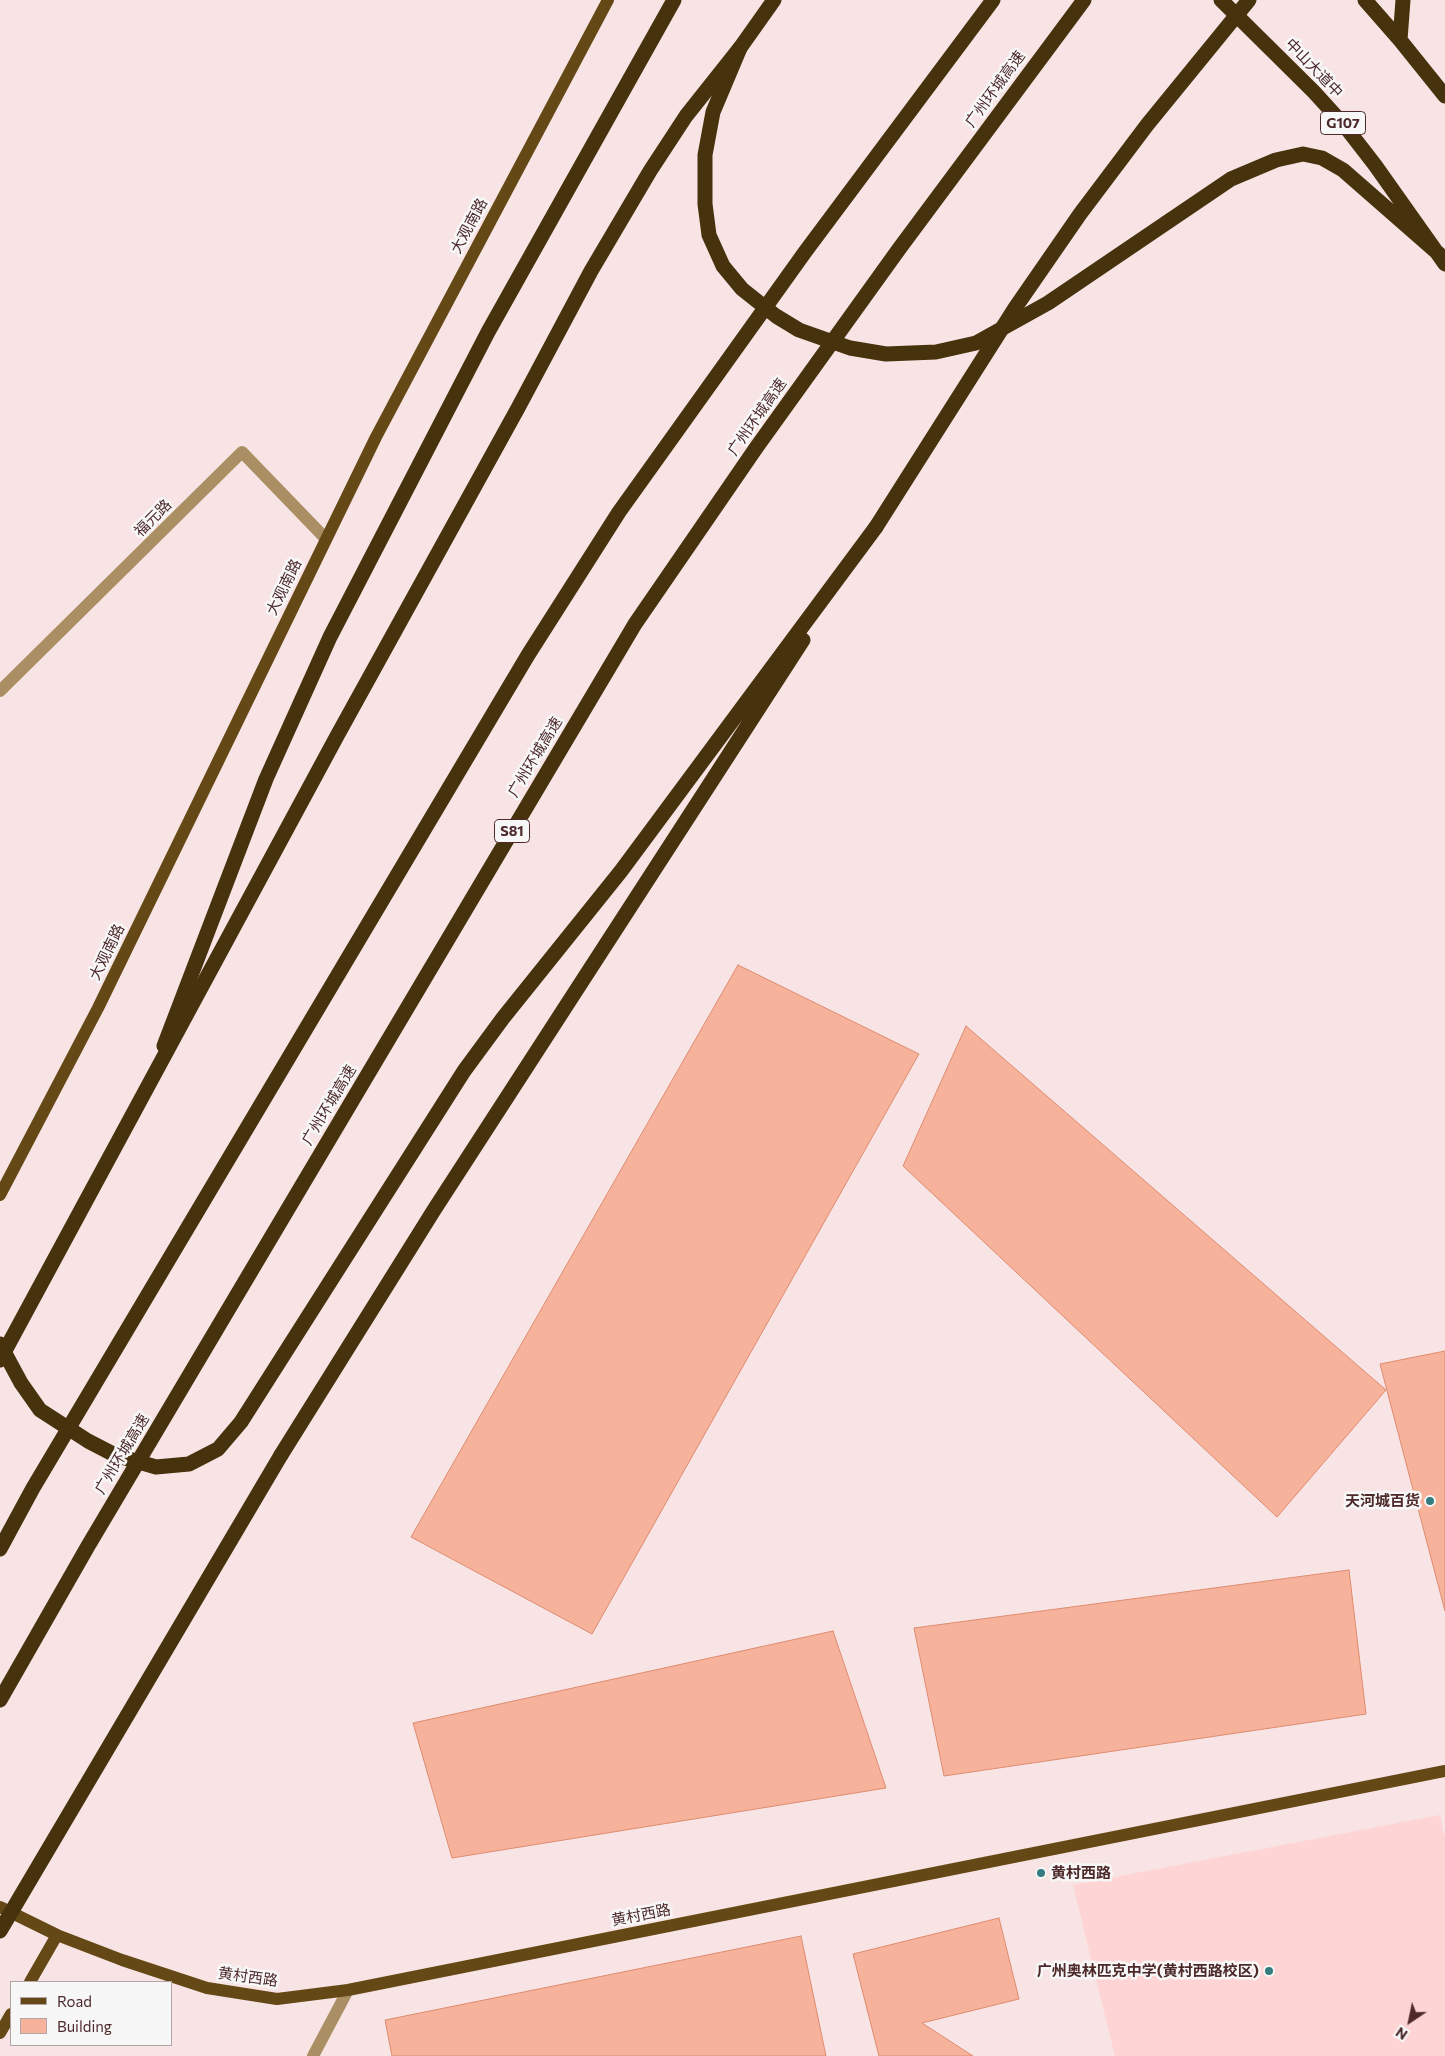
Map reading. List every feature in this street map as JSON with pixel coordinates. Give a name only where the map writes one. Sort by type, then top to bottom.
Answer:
[{"type":"highway","points":[[151,1079],[266,779],[330,637],[488,332],[674,0]]},
{"type":"highway","points":[[0,1360],[618,222],[686,116],[740,48],[774,0]]},
{"type":"highway","points":[[0,1549],[33,1488],[528,655],[618,512],[805,252],[993,0]]},
{"type":"highway","name":"广州环城高速","points":[[0,1700],[88,1546],[635,624],[762,440],[911,233],[1084,0]]},
{"type":"highway","name":"中山大道中","points":[[1220,0],[1308,85],[1344,125],[1442,259]]},
{"type":"highway","points":[[0,1931],[280,1455],[439,1202],[684,827],[1016,308],[1080,214],[1147,125],[1249,0]]},
{"type":"highway","points":[[1365,0],[1445,96]]},
{"type":"highway","points":[[1400,40],[1403,0]]},
{"type":"highway","points":[[740,48],[713,112],[705,155],[705,204],[709,235],[723,266],[742,289],[776,316],[800,330],[850,348],[886,354],[936,352],[976,343],[1048,303],[1231,179],[1276,160],[1303,154],[1322,158],[1343,170],[1442,259]]},
{"type":"highway","points":[[0,1344],[21,1383],[40,1410],[88,1441],[115,1455],[156,1467],[189,1464],[218,1449],[241,1422],[464,1071],[503,1018],[621,871],[876,527]]},
{"type":"main road","name":"大观南路","points":[[0,1195],[98,1008],[381,428],[608,0]]},
{"type":"main road","name":"黄村西路","points":[[0,1907],[57,1935],[122,1960],[207,1988],[277,1999],[348,1990],[1445,1770]]},
{"type":"main road","points":[[31,1981],[57,1935]]},
{"type":"main road","points":[[0,2033],[10,2016]]},
{"type":"street","name":"福元路","points":[[0,691],[242,452],[326,539]]},
{"type":"street","points":[[313,2056],[348,1990]]},
{"type":"shaded area","name":"广州奥林匹克中学(黄村西路校区)","points":[[1440,1815],[1445,1839],[1445,2056],[1115,2056],[1073,1885]]},
{"type":"building","points":[[738,965],[919,1054],[592,1634],[411,1537]]},
{"type":"building","points":[[966,1026],[1386,1390],[1277,1517],[903,1166]]},
{"type":"building","name":"天河城百货","points":[[1445,1351],[1445,1611],[1380,1364]]},
{"type":"building","points":[[1349,1570],[1366,1714],[944,1776],[914,1628]]},
{"type":"building","points":[[833,1631],[886,1788],[452,1858],[413,1723]]},
{"type":"building","points":[[999,1918],[1019,1999],[922,2023],[973,2056],[879,2056],[853,1954]]},
{"type":"building","points":[[801,1936],[826,2056],[392,2056],[385,2020]]},
{"type":"place","name":"天河城百货","points":[[1430,1501]]},
{"type":"place","name":"黄村西路","points":[[1041,1873]]},
{"type":"place","name":"广州奥林匹克中学(黄村西路校区)","points":[[1269,1971]]}]
